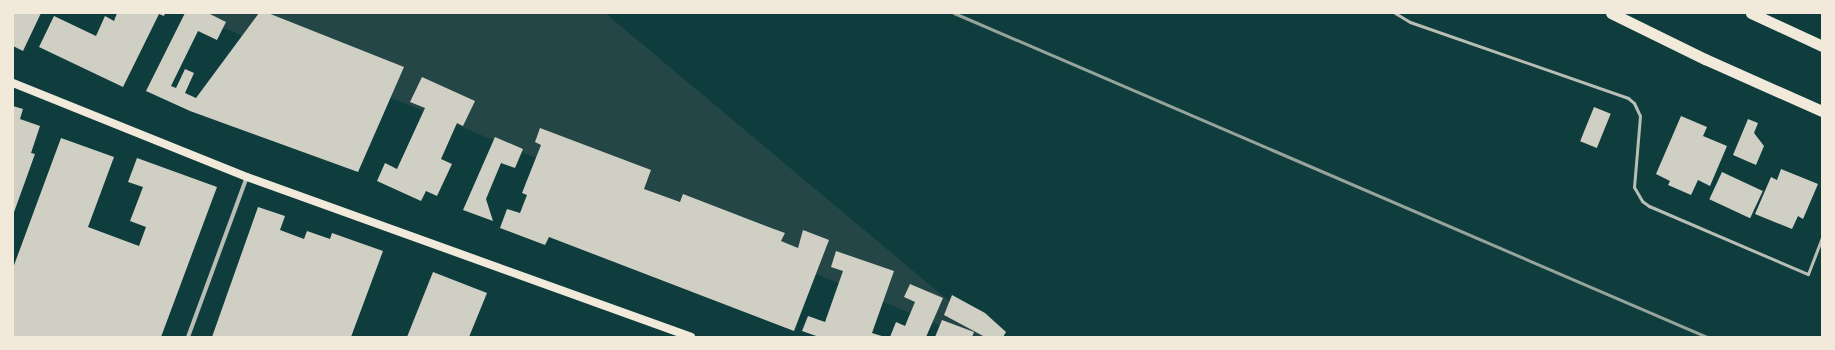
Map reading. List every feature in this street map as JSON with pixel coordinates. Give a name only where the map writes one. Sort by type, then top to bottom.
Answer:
[{"type":"highway","points":[[1611,13],[1705,59],[1822,111]]},
{"type":"highway","points":[[1751,13],[1822,46]]},
{"type":"main road","points":[[13,83],[247,177],[691,337]]},
{"type":"street","points":[[188,337],[247,177]]},
{"type":"lane","points":[[1395,13],[1410,22],[1628,98],[1634,103],[1640,116],[1634,187],[1639,198],[1649,206],[1808,274],[1822,238]]},
{"type":"shaded area","points":[[187,13],[605,13],[992,337],[968,337]]},
{"type":"building","points":[[13,13],[41,13],[23,51],[13,46]]},
{"type":"building","points":[[117,13],[165,13],[164,16],[159,14],[123,87],[39,47],[54,16],[96,36],[105,16],[114,21]]},
{"type":"building","points":[[185,13],[208,13],[226,22],[217,40],[198,31],[171,86],[176,88],[185,69],[194,73],[185,93],[196,98],[259,13],[268,13],[404,67],[358,172],[190,111],[146,91]]},
{"type":"building","points":[[422,77],[475,101],[463,126],[457,123],[441,159],[452,164],[437,196],[426,191],[421,201],[377,181],[385,163],[397,169],[425,108],[410,102]]},
{"type":"building","points":[[13,106],[23,109],[20,119],[40,126],[31,153],[35,154],[13,215]]},
{"type":"building","points":[[1594,107],[1611,114],[1597,148],[1580,141]]},
{"type":"building","points":[[1681,116],[1707,127],[1703,136],[1727,146],[1710,186],[1698,180],[1691,195],[1668,185],[1670,181],[1656,174]]},
{"type":"building","points":[[1748,119],[1758,123],[1754,133],[1764,146],[1756,165],[1733,155]]},
{"type":"building","points":[[540,128],[651,170],[644,189],[680,202],[683,194],[785,233],[781,241],[798,248],[803,230],[829,240],[794,331],[549,237],[545,245],[500,228],[507,209],[520,213],[527,195],[522,193],[541,145],[535,142]]},
{"type":"building","points":[[495,137],[523,149],[515,168],[501,163],[486,199],[493,221],[463,210]]},
{"type":"building","points":[[61,138],[114,157],[88,227],[139,246],[146,227],[130,221],[143,187],[128,182],[137,158],[217,187],[161,337],[13,337],[13,268]]},
{"type":"building","points":[[1781,169],[1818,184],[1803,219],[1798,216],[1792,229],[1755,214],[1771,177],[1777,180]]},
{"type":"building","points":[[1722,172],[1763,191],[1750,218],[1709,199]]},
{"type":"building","points":[[258,207],[285,216],[280,230],[304,239],[307,231],[330,239],[332,233],[383,251],[351,337],[212,337]]},
{"type":"building","points":[[836,251],[894,271],[872,333],[885,337],[819,337],[802,331],[808,316],[825,322],[843,271],[831,267]]},
{"type":"building","points":[[433,272],[487,293],[469,337],[407,337]]},
{"type":"building","points":[[910,284],[943,298],[926,337],[890,337],[896,322],[905,326],[915,302],[904,297]]},
{"type":"building","points":[[952,295],[985,313],[1006,332],[1003,337],[985,337],[944,315]]},
{"type":"building","points":[[942,320],[974,332],[972,337],[935,337]]},
{"type":"railway","points":[[954,13],[1707,337]]}]
